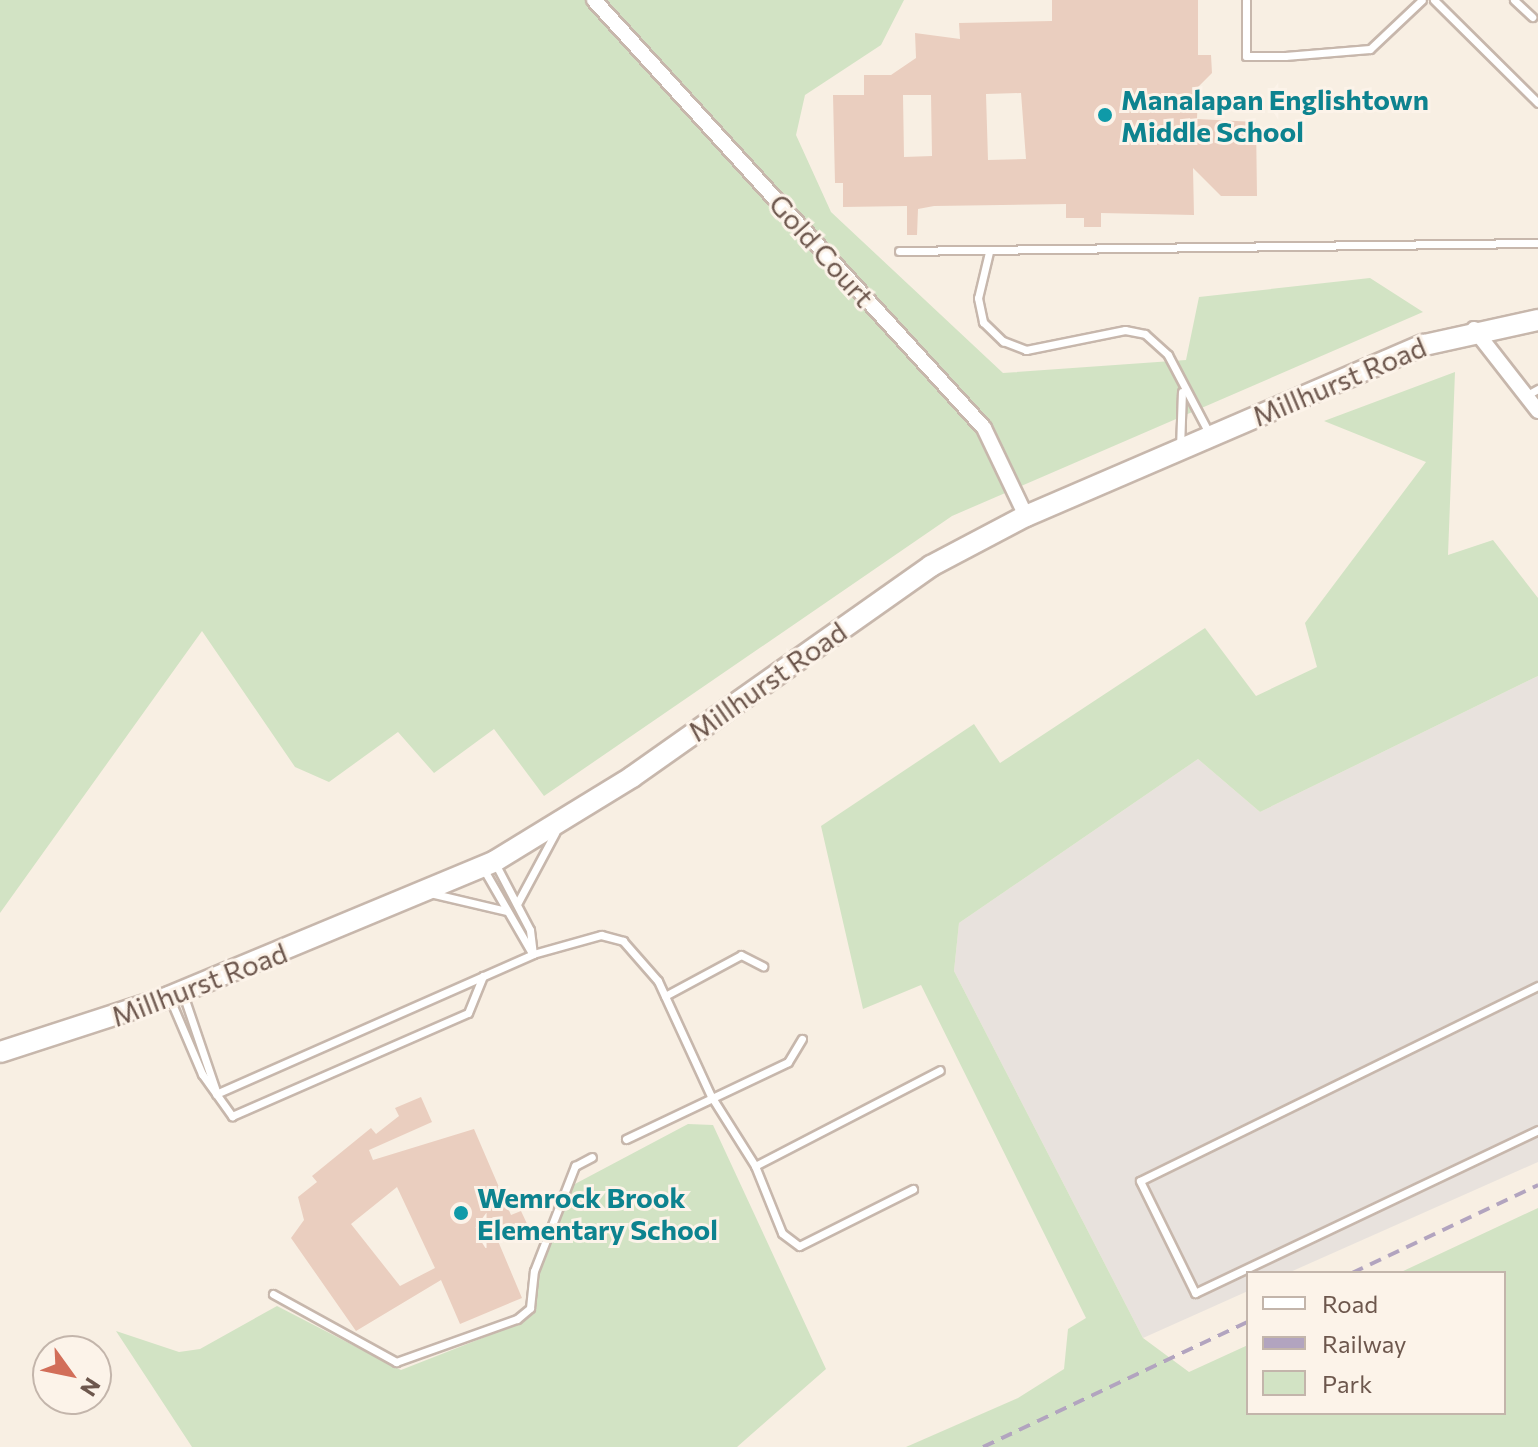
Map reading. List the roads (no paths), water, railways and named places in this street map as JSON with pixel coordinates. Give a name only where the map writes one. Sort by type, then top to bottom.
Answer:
[{"type":"street","name":"Gold Court","points":[[594,0],[984,428],[1026,516]]},
{"type":"street","name":"Millhurst Road","points":[[0,1052],[176,994],[428,893],[488,864],[561,824],[931,566],[1026,516],[1210,435],[1474,329],[1538,320]]},
{"type":"street","points":[[1474,329],[1532,392],[1538,411]]},
{"type":"lane","points":[[1246,0],[1246,56],[1285,56],[1370,49],[1422,0]]},
{"type":"lane","points":[[1434,0],[1538,103]]},
{"type":"lane","points":[[1514,0],[1532,17]]},
{"type":"lane","points":[[899,251],[1538,243]]},
{"type":"lane","points":[[989,252],[978,298],[983,322],[1003,341],[1026,350],[1125,330],[1145,334],[1168,355],[1182,392],[1210,435]]},
{"type":"lane","points":[[1180,448],[1182,392]]},
{"type":"lane","points":[[517,904],[527,873],[561,824]]},
{"type":"lane","points":[[488,864],[517,904],[533,954]]},
{"type":"lane","points":[[488,864],[506,911],[533,954]]},
{"type":"lane","points":[[428,893],[506,911]]},
{"type":"lane","points":[[216,1094],[575,937],[623,941],[665,996],[711,1096],[755,1166],[782,1233],[799,1246],[913,1189]]},
{"type":"lane","points":[[665,996],[741,955],[763,966]]},
{"type":"lane","points":[[176,994],[216,1094],[232,1116],[468,1013],[483,976]]},
{"type":"lane","points":[[1538,986],[1140,1181],[1195,1293],[1538,1130]]},
{"type":"lane","points":[[176,994],[216,1094]]},
{"type":"lane","points":[[626,1139],[788,1062],[802,1039]]},
{"type":"lane","points":[[755,1166],[940,1070]]},
{"type":"lane","points":[[273,1294],[396,1362],[517,1319],[530,1308],[534,1271],[575,1166],[592,1157]]},
{"type":"railway","points":[[1356,1271],[1538,1185]]},
{"type":"railway","points":[[983,1447],[1246,1323]]},
{"type":"place","name":"Manalapan Englishtown Middle School","points":[[1105,115]]},
{"type":"place","name":"Wemrock Brook Elementary School","points":[[461,1213]]}]
